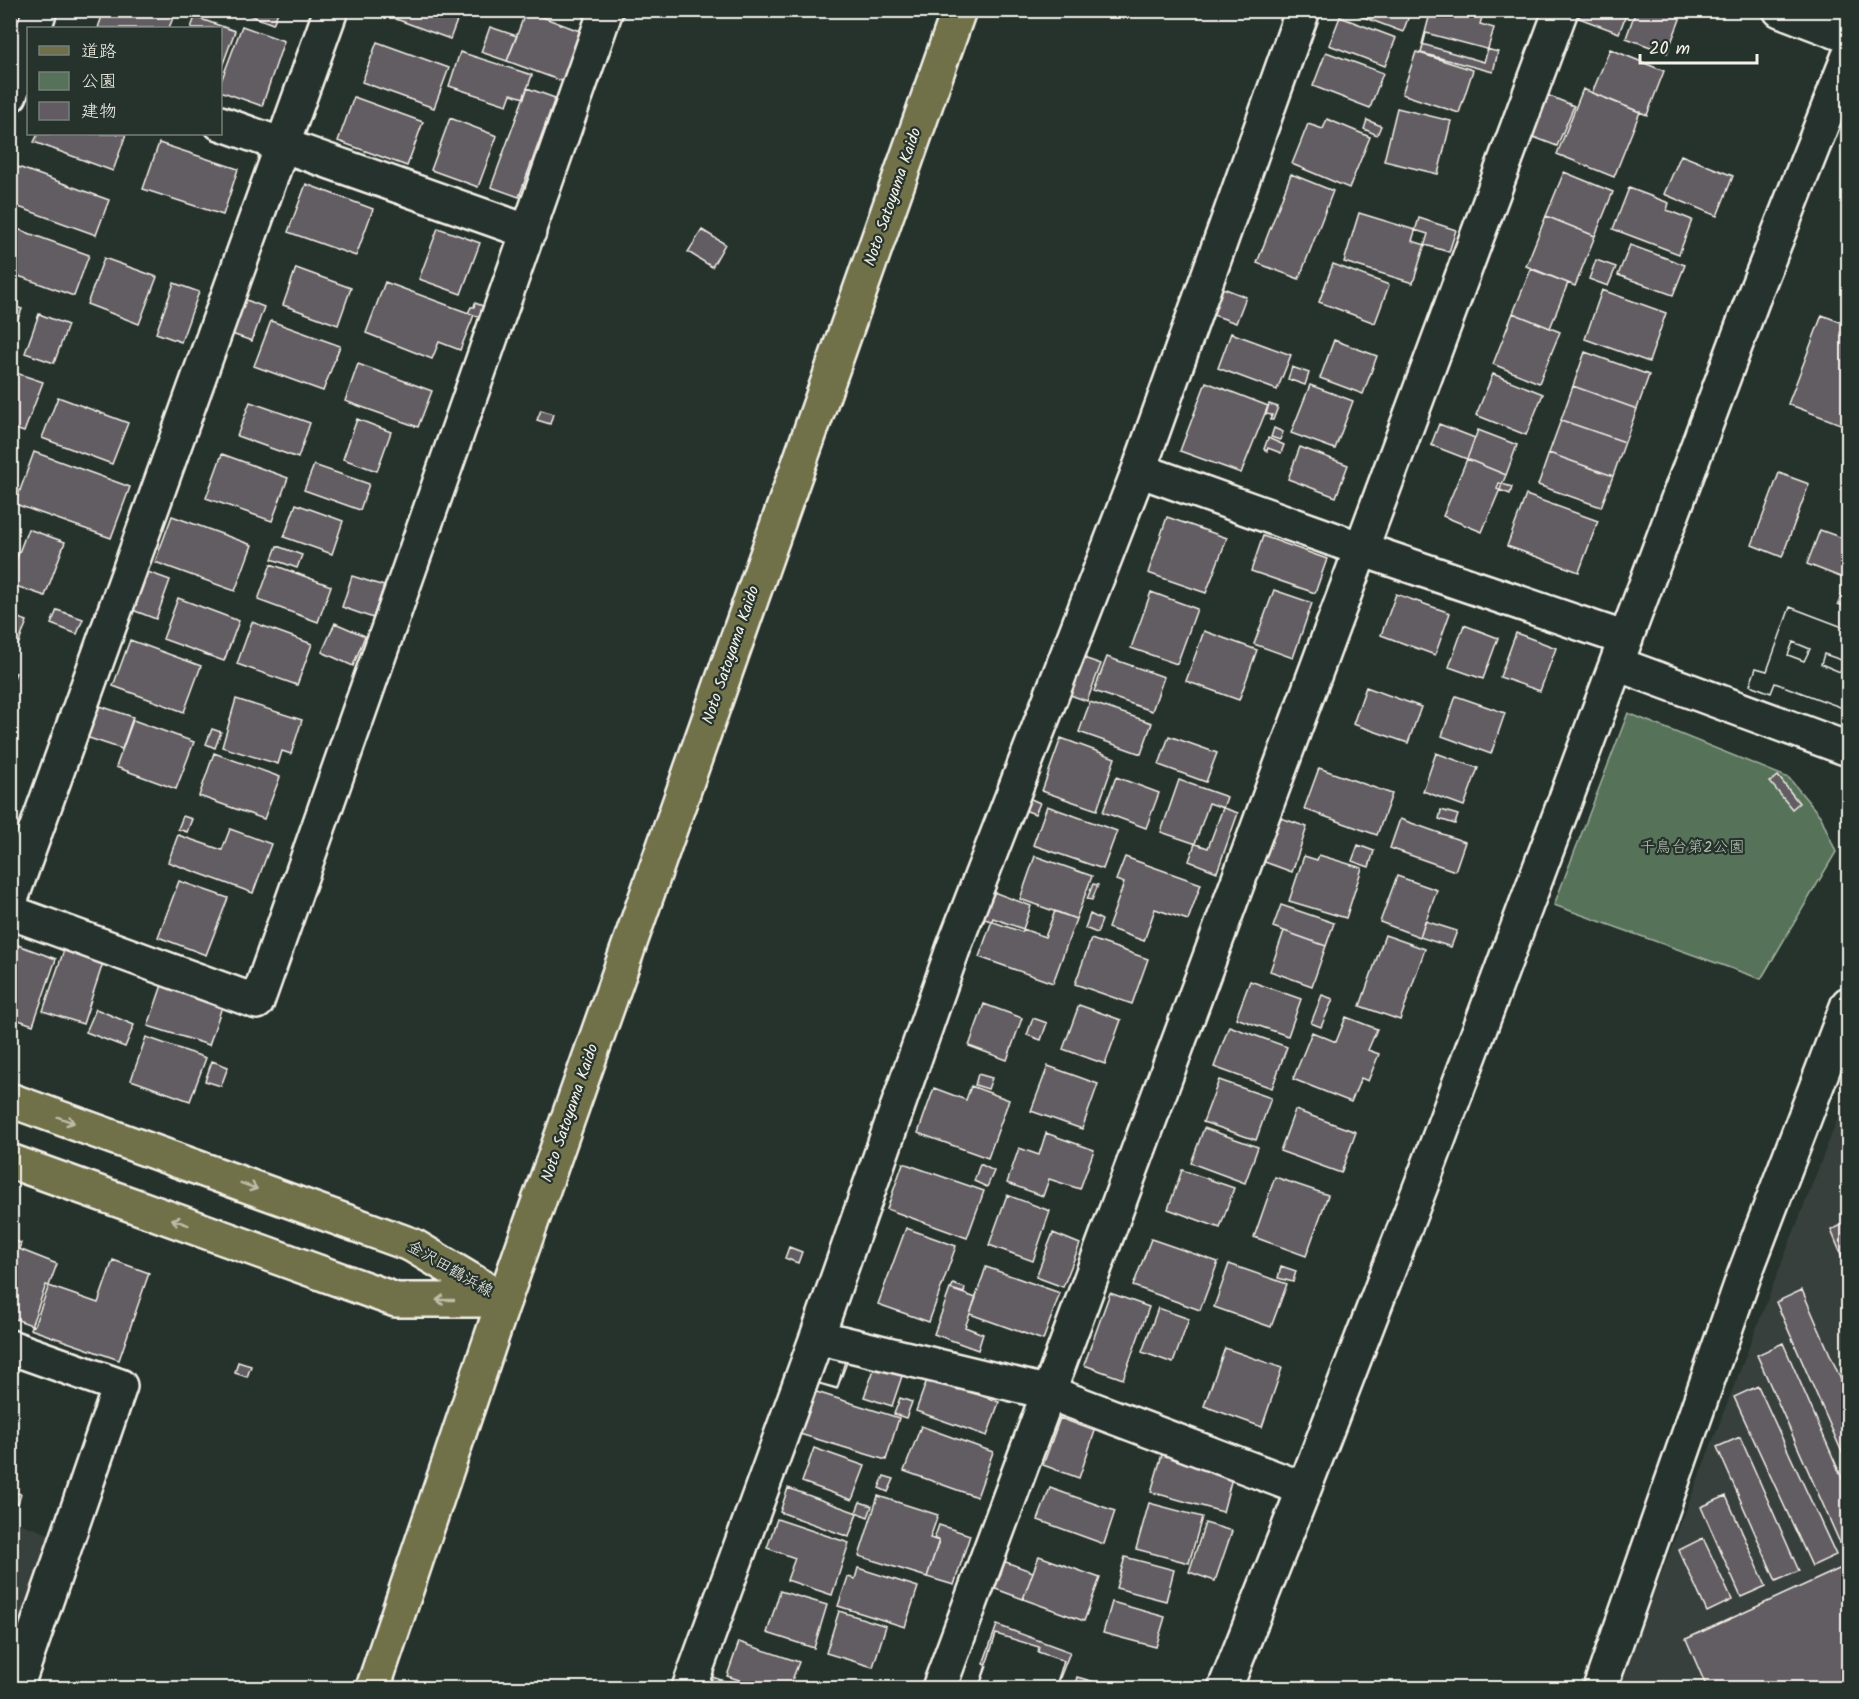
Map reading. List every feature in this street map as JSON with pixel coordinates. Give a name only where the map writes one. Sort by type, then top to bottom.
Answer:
[{"type":"main road","name":"Noto Satoyama Kaido","points":[[373,1689],[504,1300],[959,10]]},
{"type":"main road","name":"金沢田鶴浜線","points":[[10,1100],[412,1245],[504,1300]]},
{"type":"main road","name":"金沢田鶴浜線","points":[[10,1161],[396,1300],[504,1300]]},
{"type":"street","points":[[33,27],[40,10]]},
{"type":"street","points":[[10,902],[330,10]]},
{"type":"street","points":[[10,912],[257,1002],[530,232],[606,10]]},
{"type":"street","points":[[689,1689],[817,1337],[953,949],[1139,470],[1303,10]]},
{"type":"street","points":[[939,1689],[1561,10]]},
{"type":"street","points":[[1780,10],[1848,36]]},
{"type":"street","points":[[10,95],[25,49]]},
{"type":"street","points":[[1225,1689],[1304,1489],[1622,652],[1755,293],[1848,58]]},
{"type":"street","points":[[222,124],[530,232]]},
{"type":"street","points":[[1139,470],[1361,549],[1622,652],[1848,749]]},
{"type":"street","points":[[1600,1689],[1744,1276],[1848,1004]]},
{"type":"street","points":[[817,1337],[1050,1393],[1304,1489]]},
{"type":"street","points":[[10,1347],[120,1386],[16,1689]]},
{"type":"shaded area","points":[[1848,1092],[1848,1688],[1617,1688]]},
{"type":"shaded area","points":[[11,1520],[54,1536],[11,1657]]},
{"type":"green space","name":"千鳥台第2公園","points":[[1628,713],[1789,778],[1821,817],[1836,852],[1761,979],[1554,905]]},
{"type":"building","points":[[104,10],[176,10],[169,27],[98,27]]},
{"type":"building","points":[[236,10],[279,10],[273,24]]},
{"type":"building","points":[[399,10],[461,10],[450,39],[396,19]]},
{"type":"building","points":[[1345,10],[1411,10],[1403,32]]},
{"type":"building","points":[[1431,10],[1484,10],[1480,24],[1494,28],[1484,62],[1422,44]]},
{"type":"building","points":[[1581,10],[1628,10],[1619,33],[1579,18]]},
{"type":"building","points":[[1636,10],[1671,10],[1682,14],[1667,53],[1626,38]]},
{"type":"building","points":[[526,11],[585,33],[567,83],[507,61]]},
{"type":"building","points":[[195,17],[235,31],[222,67],[222,27],[191,27]]},
{"type":"building","points":[[1340,17],[1396,38],[1385,66],[1329,45]]},
{"type":"building","points":[[242,26],[284,41],[262,106],[222,92],[222,79]]},
{"type":"building","points":[[490,27],[517,36],[507,61],[481,52]]},
{"type":"building","points":[[1426,33],[1498,52],[1493,72],[1421,53]]},
{"type":"building","points":[[377,42],[449,68],[434,108],[362,82]]},
{"type":"building","points":[[1610,49],[1664,71],[1647,115],[1592,93]]},
{"type":"building","points":[[460,52],[532,75],[524,98],[511,94],[507,105],[449,86]]},
{"type":"building","points":[[1326,52],[1383,73],[1370,108],[1313,86]]},
{"type":"building","points":[[1416,52],[1473,70],[1459,113],[1402,94]]},
{"type":"building","points":[[527,88],[555,98],[519,197],[491,187]]},
{"type":"building","points":[[1583,89],[1640,112],[1614,177],[1557,154]]},
{"type":"building","points":[[1547,95],[1574,106],[1557,146],[1531,136]]},
{"type":"building","points":[[354,97],[423,122],[407,166],[338,141]]},
{"type":"building","points":[[1397,108],[1451,121],[1438,174],[1384,161]]},
{"type":"building","points":[[450,118],[497,136],[478,187],[431,170]]},
{"type":"building","points":[[1327,119],[1370,137],[1349,188],[1292,164],[1308,124],[1323,129]]},
{"type":"building","points":[[1367,120],[1381,126],[1377,135],[1364,129]]},
{"type":"building","points":[[38,135],[126,135],[113,171],[34,142]]},
{"type":"building","points":[[159,143],[238,169],[223,215],[143,189]]},
{"type":"building","points":[[1681,155],[1733,176],[1717,216],[1664,194]]},
{"type":"building","points":[[18,167],[109,200],[96,235],[10,204],[10,186]]},
{"type":"building","points":[[1564,172],[1613,192],[1595,236],[1546,216]]},
{"type":"building","points":[[1291,174],[1333,191],[1299,279],[1257,263]]},
{"type":"building","points":[[306,184],[373,209],[356,256],[288,232]]},
{"type":"building","points":[[1629,188],[1669,203],[1667,210],[1692,220],[1679,254],[1613,229]]},
{"type":"building","points":[[1359,213],[1428,234],[1413,283],[1344,262]]},
{"type":"building","points":[[1546,216],[1595,236],[1575,286],[1526,266]]},
{"type":"building","points":[[1419,218],[1456,230],[1449,252],[1412,241]]},
{"type":"building","points":[[438,228],[480,243],[461,294],[419,279]]},
{"type":"building","points":[[17,229],[89,255],[74,296],[10,273],[10,247]]},
{"type":"building","points":[[702,230],[725,244],[712,267],[688,252]]},
{"type":"building","points":[[1630,245],[1685,265],[1673,295],[1618,275]]},
{"type":"building","points":[[104,258],[157,277],[139,324],[87,304]]},
{"type":"building","points":[[1596,260],[1616,267],[1608,286],[1589,279]]},
{"type":"building","points":[[1333,264],[1389,285],[1375,323],[1319,302]]},
{"type":"building","points":[[296,268],[351,288],[338,325],[283,305]]},
{"type":"building","points":[[1531,269],[1568,283],[1550,328],[1513,313]]},
{"type":"building","points":[[385,282],[474,315],[460,350],[439,342],[432,359],[366,333]]},
{"type":"building","points":[[174,283],[199,292],[181,342],[156,333]]},
{"type":"building","points":[[1218,286],[1246,297],[1236,323],[1208,313]]},
{"type":"building","points":[[1602,290],[1666,313],[1649,362],[1585,339]]},
{"type":"building","points":[[239,297],[264,307],[252,341],[226,332]]},
{"type":"building","points":[[475,303],[483,306],[480,317],[468,313]]},
{"type":"building","points":[[10,305],[22,309],[10,338]]},
{"type":"building","points":[[1513,313],[1560,332],[1539,383],[1493,364]]},
{"type":"building","points":[[39,314],[68,325],[54,363],[25,353]]},
{"type":"building","points":[[1822,315],[1848,325],[1848,427],[1788,404]]},
{"type":"building","points":[[271,321],[340,346],[323,391],[254,366]]},
{"type":"building","points":[[1231,333],[1291,355],[1277,390],[1218,368]]},
{"type":"building","points":[[1334,340],[1377,356],[1363,394],[1320,378]]},
{"type":"building","points":[[1585,352],[1649,375],[1637,409],[1573,386]]},
{"type":"building","points":[[358,364],[432,391],[418,427],[345,401]]},
{"type":"building","points":[[1292,367],[1309,373],[1305,385],[1288,379]]},
{"type":"building","points":[[10,371],[43,382],[24,432],[10,427]]},
{"type":"building","points":[[1493,374],[1543,394],[1526,435],[1476,415]]},
{"type":"building","points":[[1206,382],[1268,406],[1241,473],[1180,451]]},
{"type":"building","points":[[1310,385],[1353,401],[1335,449],[1291,433]]},
{"type":"building","points":[[1573,386],[1637,409],[1625,442],[1561,420]]},
{"type":"building","points":[[58,397],[128,423],[112,464],[42,438]]},
{"type":"building","points":[[250,402],[310,423],[298,458],[237,436]]},
{"type":"building","points":[[1269,404],[1278,407],[1273,420],[1270,420],[1272,415],[1266,414]]},
{"type":"building","points":[[541,410],[553,414],[550,424],[537,420]]},
{"type":"building","points":[[357,419],[391,432],[377,471],[343,459]]},
{"type":"building","points":[[1561,420],[1625,442],[1613,476],[1549,453]]},
{"type":"building","points":[[1439,424],[1475,438],[1467,459],[1431,445]]},
{"type":"building","points":[[1274,428],[1283,432],[1280,440],[1271,437]]},
{"type":"building","points":[[1478,430],[1517,445],[1506,475],[1467,459]]},
{"type":"building","points":[[1268,438],[1284,445],[1281,453],[1268,448],[1267,451],[1264,449]]},
{"type":"building","points":[[1300,447],[1348,465],[1336,497],[1288,479]]},
{"type":"building","points":[[34,452],[130,487],[111,538],[15,504]]},
{"type":"building","points":[[1549,453],[1613,476],[1601,507],[1538,485]]},
{"type":"building","points":[[222,454],[288,478],[272,521],[206,498]]},
{"type":"building","points":[[1467,459],[1506,475],[1482,532],[1443,516]]},
{"type":"building","points":[[314,465],[369,484],[360,510],[304,490]]},
{"type":"building","points":[[1779,473],[1809,484],[1782,557],[1752,545]]},
{"type":"building","points":[[1499,483],[1512,487],[1510,494],[1497,489]]},
{"type":"building","points":[[1526,495],[1598,521],[1579,572],[1507,546]]},
{"type":"building","points":[[296,504],[343,521],[332,554],[284,537]]},
{"type":"building","points":[[172,516],[252,545],[235,591],[155,562]]},
{"type":"building","points":[[1167,517],[1227,538],[1206,593],[1148,573]]},
{"type":"building","points":[[28,529],[65,542],[45,596],[10,584],[10,576]]},
{"type":"building","points":[[1820,530],[1848,540],[1848,580],[1807,564]]},
{"type":"building","points":[[1263,536],[1327,559],[1315,593],[1251,571]]},
{"type":"building","points":[[277,546],[302,555],[297,568],[272,559]]},
{"type":"building","points":[[271,564],[331,586],[318,622],[258,600]]},
{"type":"building","points":[[145,571],[170,580],[156,619],[130,609]]},
{"type":"building","points":[[352,576],[384,586],[373,618],[342,607]]},
{"type":"building","points":[[1848,580],[1848,608],[1838,604]]},
{"type":"building","points":[[1274,590],[1312,603],[1293,658],[1254,644]]},
{"type":"building","points":[[1151,592],[1197,609],[1177,664],[1131,648]]},
{"type":"building","points":[[1396,594],[1450,613],[1435,655],[1381,635]]},
{"type":"building","points":[[178,598],[239,621],[224,661],[163,639]]},
{"type":"building","points":[[1790,607],[1848,629],[1848,710],[1775,683],[1771,693],[1750,685],[1756,668],[1767,671]],"holes":[[[1793,642],[1810,649],[1804,661],[1788,655]],[[1824,654],[1844,661],[1840,672],[1821,664]]]},
{"type":"building","points":[[1790,607],[1848,629],[1848,710],[1775,683],[1771,693],[1750,685],[1756,668],[1767,671]]},
{"type":"building","points":[[57,610],[83,619],[77,634],[51,624]]},
{"type":"building","points":[[10,615],[27,621],[18,645],[10,643]]},
{"type":"building","points":[[252,622],[312,644],[297,685],[237,664]]},
{"type":"building","points":[[335,623],[365,636],[353,666],[322,652]]},
{"type":"building","points":[[1464,625],[1498,638],[1483,679],[1449,667]]},
{"type":"building","points":[[1204,631],[1257,650],[1239,700],[1186,681]]},
{"type":"building","points":[[1516,633],[1556,648],[1540,691],[1500,677]]},
{"type":"building","points":[[130,640],[201,666],[184,712],[113,686]]},
{"type":"building","points":[[1793,642],[1810,649],[1804,661],[1788,655]]},
{"type":"building","points":[[1824,654],[1844,661],[1840,672],[1821,664]]},
{"type":"building","points":[[1075,655],[1101,664],[1087,701],[1062,692]]},
{"type":"building","points":[[1107,657],[1164,677],[1152,711],[1094,691]]},
{"type":"building","points":[[10,671],[16,673],[10,688]]},
{"type":"building","points":[[1366,687],[1421,707],[1408,743],[1353,724]]},
{"type":"building","points":[[1456,696],[1505,713],[1491,754],[1442,736]]},
{"type":"building","points":[[236,699],[302,720],[291,754],[282,751],[278,764],[222,747]]},
{"type":"building","points":[[1090,702],[1152,723],[1141,754],[1079,732]]},
{"type":"building","points":[[97,705],[133,717],[122,749],[86,737]]},
{"type":"building","points":[[133,720],[194,742],[176,789],[116,767]]},
{"type":"building","points":[[212,729],[221,732],[215,748],[206,744]]},
{"type":"building","points":[[1169,736],[1217,753],[1206,782],[1159,765]]},
{"type":"building","points":[[1061,738],[1115,758],[1097,810],[1042,791]]},
{"type":"building","points":[[214,753],[280,777],[264,819],[199,796]]},
{"type":"building","points":[[1436,753],[1478,768],[1464,806],[1423,791]]},
{"type":"building","points":[[1319,768],[1392,794],[1377,835],[1304,809]]},
{"type":"building","points":[[1778,776],[1799,803],[1792,809],[1770,782]]},
{"type":"building","points":[[1116,777],[1159,793],[1146,828],[1103,812]]},
{"type":"building","points":[[1179,780],[1227,797],[1208,848],[1161,832]]},
{"type":"building","points":[[1024,796],[1040,803],[1035,814],[1019,808]]},
{"type":"building","points":[[1209,803],[1238,813],[1217,872],[1189,861]]},
{"type":"building","points":[[1047,806],[1117,831],[1103,869],[1033,845]]},
{"type":"building","points":[[1441,810],[1458,815],[1455,824],[1439,819]]},
{"type":"building","points":[[183,816],[192,819],[187,832],[178,829]]},
{"type":"building","points":[[1278,817],[1307,827],[1292,872],[1262,861]]},
{"type":"building","points":[[1400,819],[1465,842],[1455,871],[1390,848]]},
{"type":"building","points":[[230,829],[271,844],[253,893],[168,862],[178,835],[222,850]]},
{"type":"building","points":[[1358,845],[1374,851],[1369,867],[1352,861]]},
{"type":"building","points":[[1319,855],[1362,868],[1346,918],[1289,901],[1304,856],[1317,860]]},
{"type":"building","points":[[1035,856],[1092,876],[1076,919],[1020,899]]},
{"type":"building","points":[[1125,857],[1201,884],[1188,920],[1155,909],[1144,941],[1108,928],[1124,883],[1116,880]]},
{"type":"building","points":[[1397,876],[1437,890],[1420,937],[1380,922]]},
{"type":"building","points":[[179,881],[228,898],[206,955],[158,937]]},
{"type":"building","points":[[1093,884],[1098,885],[1092,900],[1087,899]]},
{"type":"building","points":[[988,890],[1031,906],[1022,932],[985,919],[982,926],[975,923]]},
{"type":"building","points":[[1281,905],[1334,923],[1326,946],[1273,927]]},
{"type":"building","points":[[1055,911],[1076,919],[1053,983],[979,957],[993,918],[1045,937]]},
{"type":"building","points":[[1090,914],[1102,920],[1097,933],[1085,928]]},
{"type":"building","points":[[1425,921],[1457,931],[1451,947],[1420,937]]},
{"type":"building","points":[[1284,931],[1326,946],[1312,986],[1270,971]]},
{"type":"building","points":[[1385,935],[1425,949],[1400,1020],[1360,1006]]},
{"type":"building","points":[[1091,939],[1148,959],[1132,1004],[1075,984]]},
{"type":"building","points":[[10,943],[18,945],[10,965]]},
{"type":"building","points":[[18,945],[56,959],[33,1025],[10,1017],[10,965]]},
{"type":"building","points":[[64,950],[103,963],[83,1024],[43,1011]]},
{"type":"building","points":[[1250,981],[1301,999],[1288,1036],[1236,1018]]},
{"type":"building","points":[[162,985],[223,1004],[209,1045],[148,1026]]},
{"type":"building","points":[[1322,995],[1333,999],[1321,1027],[1311,1023]]},
{"type":"building","points":[[984,1004],[1022,1018],[1007,1060],[969,1046]]},
{"type":"building","points":[[1079,1005],[1121,1020],[1105,1064],[1063,1049]]},
{"type":"building","points":[[96,1009],[134,1025],[125,1047],[86,1032]]},
{"type":"building","points":[[1346,1017],[1377,1029],[1368,1050],[1379,1054],[1368,1081],[1361,1078],[1351,1102],[1293,1079],[1312,1032],[1336,1042]]},
{"type":"building","points":[[1033,1018],[1047,1023],[1041,1040],[1027,1035]]},
{"type":"building","points":[[1229,1026],[1287,1047],[1272,1088],[1214,1067]]},
{"type":"building","points":[[146,1037],[206,1058],[190,1101],[131,1080]]},
{"type":"building","points":[[212,1061],[228,1067],[221,1086],[205,1081]]},
{"type":"building","points":[[1048,1066],[1098,1084],[1082,1129],[1031,1111]]},
{"type":"building","points":[[978,1074],[992,1078],[988,1089],[975,1085]]},
{"type":"building","points":[[1219,1080],[1271,1098],[1256,1140],[1203,1122]]},
{"type":"building","points":[[971,1086],[1009,1100],[988,1158],[918,1133],[934,1088],[966,1100]]},
{"type":"building","points":[[1295,1110],[1356,1132],[1341,1173],[1280,1151]]},
{"type":"building","points":[[1204,1128],[1258,1147],[1245,1183],[1191,1163]]},
{"type":"building","points":[[1046,1133],[1094,1150],[1080,1189],[1049,1179],[1043,1196],[1007,1183],[1019,1148],[1039,1155]]},
{"type":"building","points":[[903,1163],[984,1191],[967,1238],[887,1209]]},
{"type":"building","points":[[980,1164],[994,1171],[987,1187],[974,1181]]},
{"type":"building","points":[[1182,1170],[1234,1188],[1220,1228],[1168,1209]]},
{"type":"building","points":[[1275,1177],[1328,1195],[1306,1256],[1254,1237]]},
{"type":"building","points":[[1007,1195],[1050,1211],[1033,1261],[989,1245]]},
{"type":"building","points":[[1848,1222],[1848,1271],[1831,1230]]},
{"type":"building","points":[[906,1228],[956,1246],[929,1322],[878,1304]]},
{"type":"building","points":[[1053,1233],[1080,1244],[1063,1287],[1036,1277]]},
{"type":"building","points":[[10,1239],[21,1243],[19,1249],[57,1264],[34,1326],[10,1317]]},
{"type":"building","points":[[1151,1239],[1218,1262],[1200,1310],[1133,1286]]},
{"type":"building","points":[[789,1247],[802,1252],[798,1263],[785,1258]]},
{"type":"building","points":[[113,1260],[149,1273],[119,1360],[30,1329],[46,1285],[98,1303]]},
{"type":"building","points":[[1229,1264],[1287,1284],[1271,1327],[1214,1307]]},
{"type":"building","points":[[1281,1266],[1296,1271],[1293,1282],[1278,1278]]},
{"type":"building","points":[[986,1267],[1060,1293],[1043,1340],[970,1314]]},
{"type":"building","points":[[953,1284],[965,1288],[964,1293],[951,1289]]},
{"type":"building","points":[[950,1289],[976,1298],[965,1327],[983,1334],[978,1350],[934,1334]]},
{"type":"building","points":[[1802,1290],[1848,1396],[1848,1466],[1776,1302]]},
{"type":"building","points":[[1110,1293],[1149,1307],[1123,1379],[1084,1365]]},
{"type":"building","points":[[1158,1308],[1189,1319],[1173,1363],[1142,1352]]},
{"type":"building","points":[[827,1341],[849,1348],[837,1388],[807,1380]]},
{"type":"building","points":[[1783,1343],[1848,1492],[1848,1550],[1844,1552],[1757,1355]]},
{"type":"building","points":[[821,1347],[849,1357],[837,1389],[810,1381]]},
{"type":"building","points":[[1225,1348],[1282,1368],[1262,1427],[1204,1406]]},
{"type":"building","points":[[238,1362],[251,1366],[247,1377],[235,1373]]},
{"type":"building","points":[[876,1364],[903,1373],[892,1406],[864,1397]]},
{"type":"building","points":[[928,1377],[999,1402],[987,1436],[916,1411]]},
{"type":"building","points":[[1758,1386],[1836,1555],[1812,1566],[1734,1397]]},
{"type":"building","points":[[807,1389],[899,1418],[886,1460],[793,1432]]},
{"type":"building","points":[[900,1398],[912,1402],[906,1418],[894,1414]]},
{"type":"building","points":[[1060,1418],[1095,1431],[1079,1478],[1043,1465]]},
{"type":"building","points":[[921,1426],[993,1452],[977,1497],[904,1471]]},
{"type":"building","points":[[1740,1437],[1799,1571],[1776,1581],[1717,1447]]},
{"type":"building","points":[[814,1448],[865,1466],[852,1500],[802,1482]]},
{"type":"building","points":[[1163,1451],[1234,1470],[1223,1512],[1151,1492]]},
{"type":"building","points":[[884,1476],[894,1479],[888,1492],[879,1488]]},
{"type":"building","points":[[788,1488],[857,1513],[849,1537],[780,1512]]},
{"type":"building","points":[[1050,1488],[1115,1511],[1104,1544],[1038,1520]]},
{"type":"building","points":[[10,1491],[21,1494],[18,1504],[10,1501]]},
{"type":"building","points":[[878,1496],[938,1515],[930,1538],[939,1541],[927,1577],[859,1556]]},
{"type":"building","points":[[1726,1496],[1766,1586],[1741,1597],[1701,1507]]},
{"type":"building","points":[[860,1502],[872,1506],[868,1517],[856,1512]]},
{"type":"building","points":[[1149,1503],[1202,1517],[1189,1563],[1136,1549]]},
{"type":"building","points":[[777,1519],[849,1543],[832,1595],[787,1580],[795,1558],[767,1548]]},
{"type":"building","points":[[1205,1523],[1232,1531],[1215,1581],[1189,1572]]},
{"type":"building","points":[[939,1525],[970,1535],[954,1585],[927,1577],[939,1540],[934,1539]]},
{"type":"building","points":[[1703,1538],[1732,1600],[1707,1612],[1679,1550]]},
{"type":"building","points":[[1039,1556],[1100,1578],[1084,1621],[1023,1599]]},
{"type":"building","points":[[1125,1557],[1174,1570],[1166,1601],[1116,1588]]},
{"type":"building","points":[[1003,1561],[1033,1572],[1023,1599],[993,1588]]},
{"type":"building","points":[[1848,1565],[1848,1688],[1707,1688],[1686,1639]]},
{"type":"building","points":[[858,1568],[918,1587],[905,1627],[838,1606],[848,1577],[855,1579]]},
{"type":"building","points":[[780,1591],[827,1605],[814,1648],[767,1633]]},
{"type":"building","points":[[1112,1602],[1165,1617],[1156,1647],[1103,1633]]},
{"type":"building","points":[[839,1611],[886,1626],[873,1667],[826,1653]]},
{"type":"building","points":[[997,1625],[1070,1652],[1056,1688],[979,1688],[987,1666],[983,1664]]},
{"type":"building","points":[[996,1634],[1039,1647],[1038,1652],[1064,1661],[1055,1688],[979,1687]]},
{"type":"building","points":[[739,1642],[799,1662],[789,1688],[764,1688],[727,1676]]},
{"type":"building","points":[[698,1672],[744,1688],[693,1688]]},
{"type":"building","points":[[1077,1677],[1116,1688],[1074,1688]]}]
